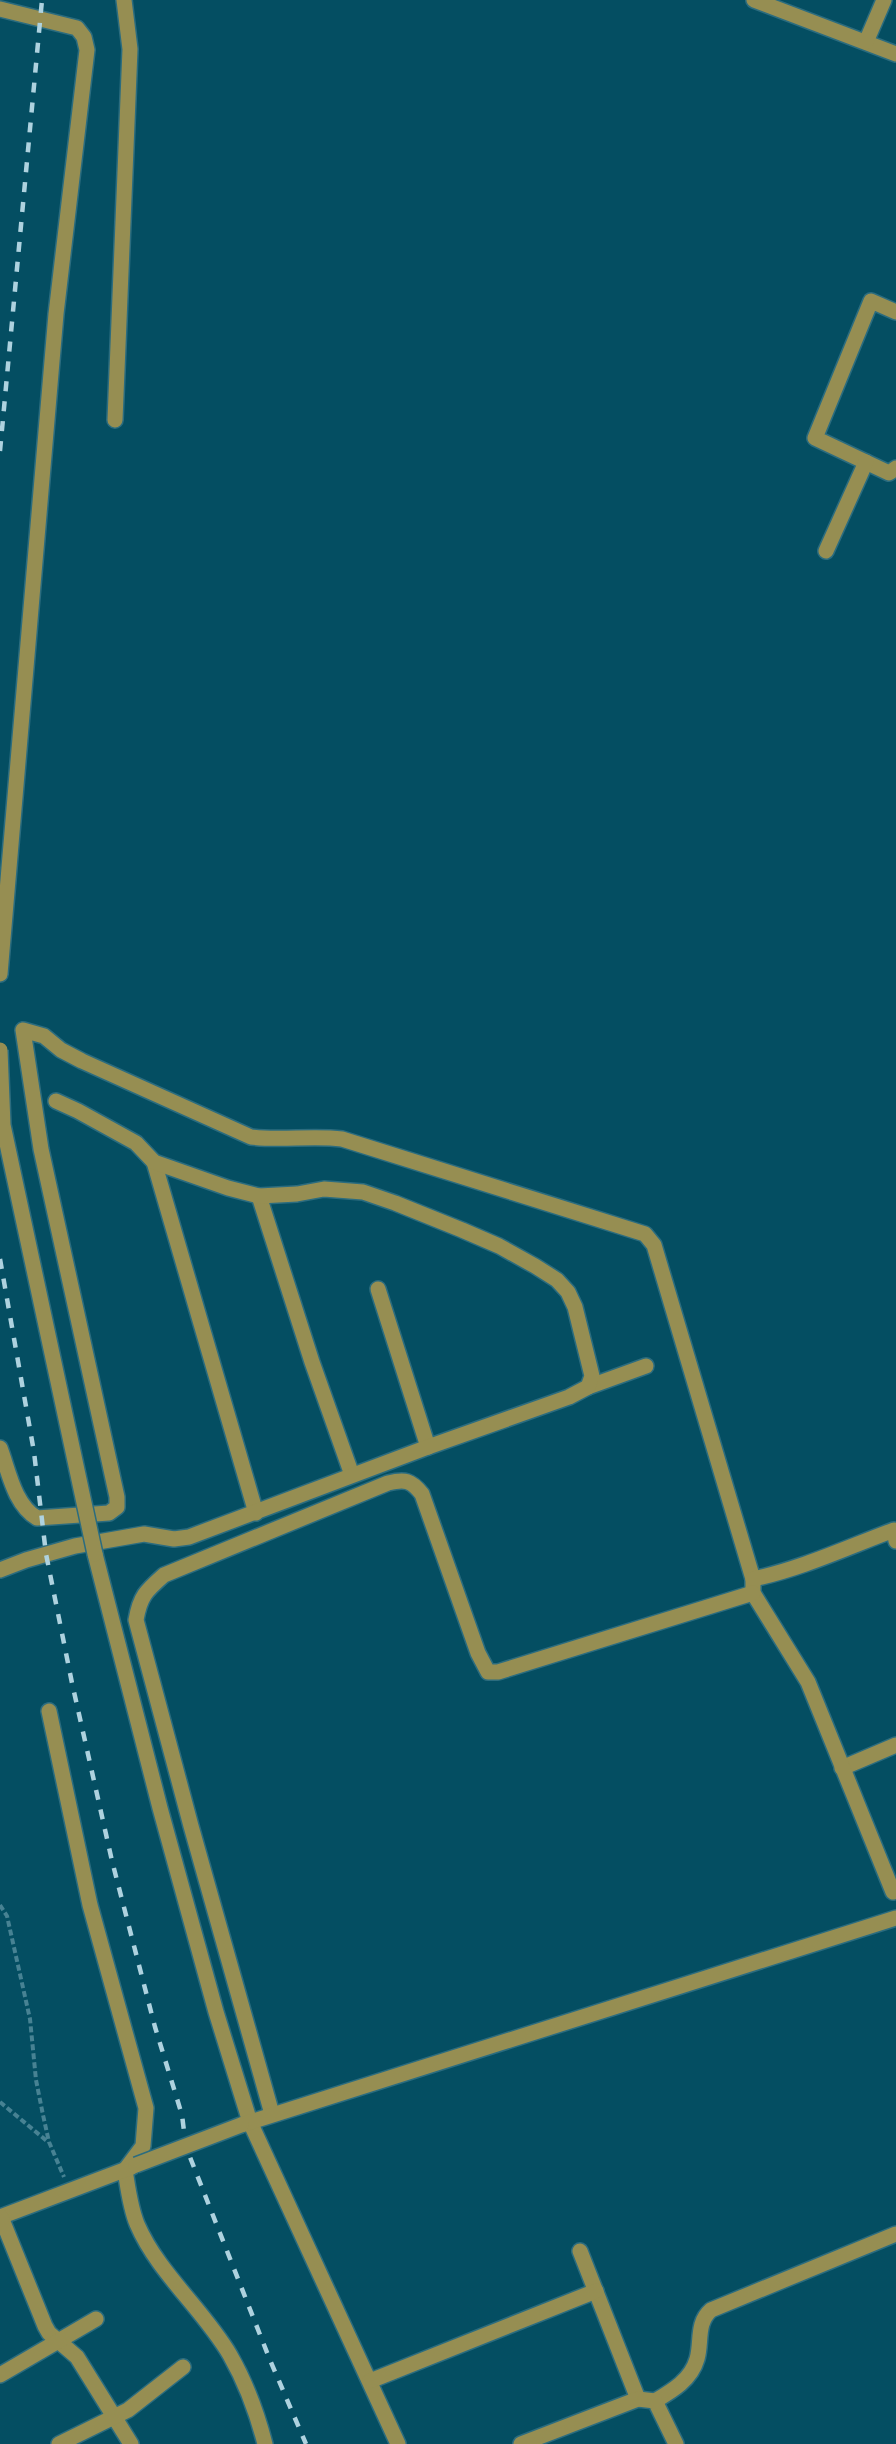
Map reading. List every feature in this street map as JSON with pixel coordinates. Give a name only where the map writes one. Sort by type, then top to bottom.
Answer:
[{"type":"street","points":[[115,420],[130,50],[124,0]]},
{"type":"street","points":[[754,0],[896,54]]},
{"type":"street","points":[[866,42],[884,0]]},
{"type":"street","points":[[0,9],[77,28],[84,37],[87,50],[56,314],[0,974]]},
{"type":"street","points":[[896,312],[870,301],[815,438],[889,472],[896,468]]},
{"type":"street","points":[[825,551],[866,462]]},
{"type":"street","points":[[0,1448],[20,1503],[37,1518],[109,1513],[117,1508],[117,1497],[41,1149],[23,1030],[44,1036],[61,1050],[251,1137],[269,1140],[322,1136],[342,1139],[645,1234],[654,1245],[658,1257],[753,1586],[808,1682],[893,1892]]},
{"type":"street","points":[[0,1050],[3,1125],[95,1554],[166,1831],[245,2123],[370,2381],[398,2444]]},
{"type":"street","points":[[56,1101],[136,1143],[154,1162],[228,1188],[260,1196],[297,1194],[324,1189],[363,1192],[498,1246],[557,1280],[568,1292],[575,1307],[592,1376],[588,1387]]},
{"type":"street","points":[[154,1162],[256,1513]]},
{"type":"street","points":[[260,1196],[312,1362],[352,1475]]},
{"type":"street","points":[[378,1289],[428,1447]]},
{"type":"street","points":[[0,1570],[75,1546],[144,1534],[174,1539],[189,1537],[352,1475],[569,1397],[588,1387],[646,1366]]},
{"type":"street","points":[[272,2114],[136,1620],[145,1592],[164,1575],[388,1483],[404,1479],[414,1483],[422,1494],[478,1653],[488,1672],[498,1672],[753,1586],[804,1563],[895,1534]]},
{"type":"street","points":[[50,1711],[90,1905],[146,2108],[143,2146],[130,2168],[137,2223],[150,2248],[229,2354],[250,2396],[265,2444]]},
{"type":"street","points":[[842,1768],[896,1745]]},
{"type":"street","points":[[130,2444],[77,2357],[45,2326],[0,2217],[245,2123],[896,1918]]},
{"type":"street","points":[[521,2444],[638,2399],[655,2402],[677,2389],[690,2373],[697,2359],[702,2323],[711,2310],[896,2234]]},
{"type":"street","points":[[580,2251],[638,2399]]},
{"type":"street","points":[[370,2381],[596,2291]]},
{"type":"street","points":[[0,2375],[96,2319]]},
{"type":"street","points":[[59,2444],[128,2409],[183,2367]]},
{"type":"street","points":[[655,2402],[676,2444]]},
{"type":"path","points":[[0,1905],[7,1916],[30,2019],[36,2080],[49,2142],[70,2192]]},
{"type":"path","points":[[0,2102],[49,2142]]},
{"type":"railway","points":[[0,451],[42,0]]},
{"type":"railway","points":[[0,1259],[34,1452],[46,1554],[112,1861],[155,2027],[182,2115],[186,2147],[270,2360],[306,2444]]}]
